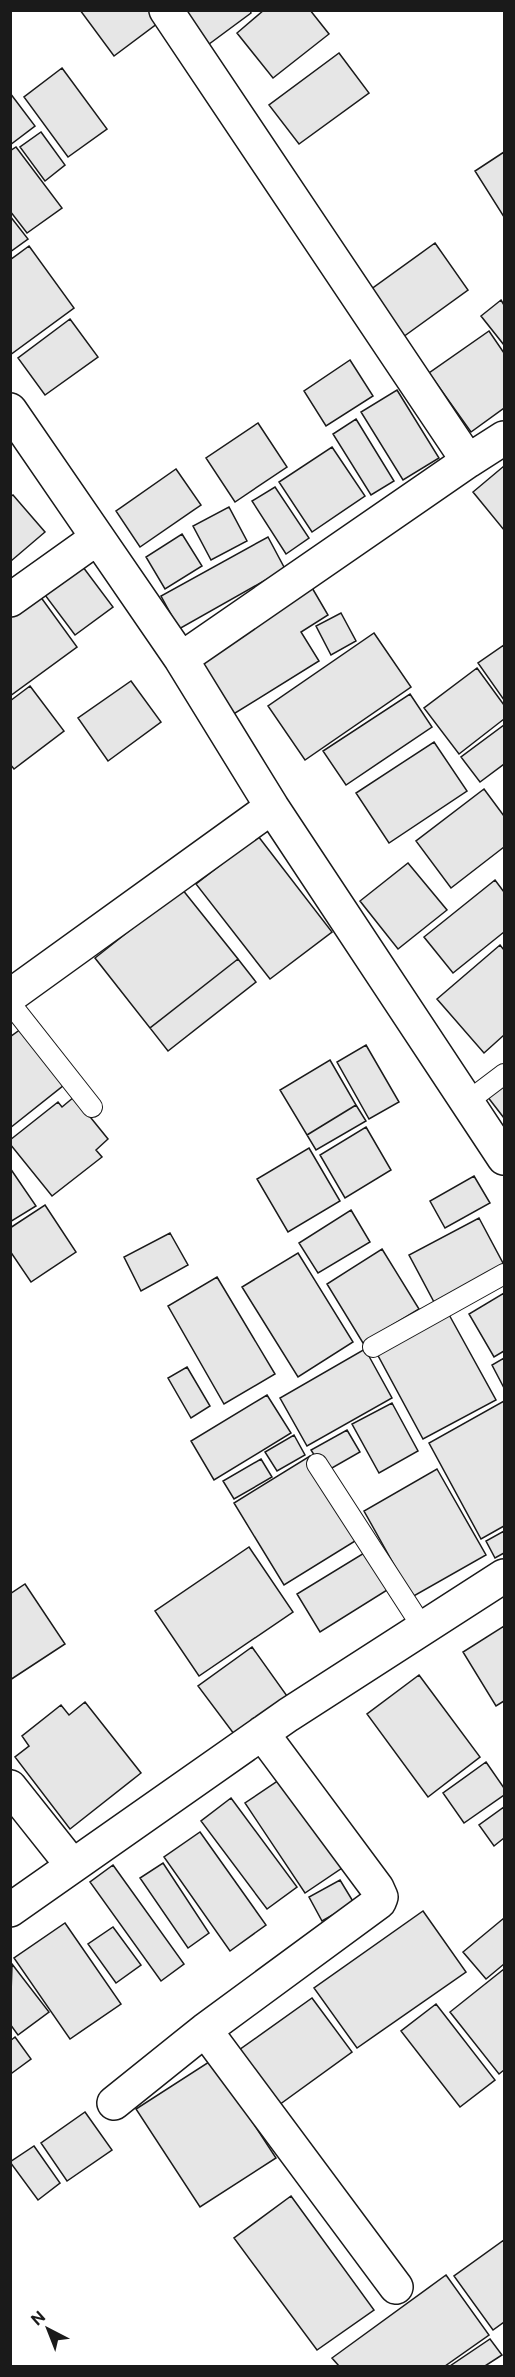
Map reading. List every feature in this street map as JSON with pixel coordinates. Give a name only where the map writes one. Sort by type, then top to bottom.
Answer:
[{"type":"street","points":[[166,10],[468,461]]},
{"type":"street","points":[[10,410],[180,659],[272,807],[504,1158]]},
{"type":"street","points":[[180,659],[504,438]]},
{"type":"street","points":[[10,600],[97,538]]},
{"type":"street","points":[[10,996],[272,807]]},
{"type":"street","points":[[10,1910],[262,1733],[504,1576]]},
{"type":"street","points":[[114,2103],[205,2030],[379,1902],[381,1897],[377,1888],[262,1733]]},
{"type":"street","points":[[10,1787],[72,1865]]},
{"type":"street","points":[[205,2030],[396,2287]]},
{"type":"lane","points":[[10,1003],[92,1107]]},
{"type":"lane","points":[[467,1102],[504,1074]]},
{"type":"lane","points":[[372,1347],[504,1274]]},
{"type":"lane","points":[[317,1464],[423,1628]]},
{"type":"building","points":[[80,10],[149,10],[158,23],[114,56]]},
{"type":"building","points":[[171,10],[250,10],[251,13],[201,50]]},
{"type":"building","points":[[264,10],[310,10],[329,34],[273,78],[237,33]]},
{"type":"building","points":[[339,53],[369,93],[299,144],[269,105]]},
{"type":"building","points":[[62,68],[107,129],[68,157],[24,97]]},
{"type":"building","points":[[10,93],[35,126],[10,145]]},
{"type":"building","points":[[41,132],[65,165],[45,181],[20,147]]},
{"type":"building","points":[[16,147],[62,208],[27,233],[10,211],[10,151]]},
{"type":"building","points":[[504,152],[504,217],[475,171]]},
{"type":"building","points":[[10,216],[28,239],[10,252]]},
{"type":"building","points":[[435,243],[468,290],[403,337],[370,290]]},
{"type":"building","points":[[29,246],[74,308],[10,355],[10,260]]},
{"type":"building","points":[[501,300],[504,305],[504,345],[481,316]]},
{"type":"building","points":[[70,319],[98,357],[45,395],[18,358]]},
{"type":"building","points":[[489,331],[504,353],[504,408],[471,432],[429,373]]},
{"type":"building","points":[[350,360],[373,396],[326,426],[304,391]]},
{"type":"building","points":[[397,390],[439,458],[403,480],[361,412]]},
{"type":"building","points":[[356,419],[394,481],[371,495],[333,434]]},
{"type":"building","points":[[258,423],[287,467],[235,502],[206,458]]},
{"type":"building","points":[[332,447],[365,496],[312,532],[279,482]]},
{"type":"building","points":[[504,466],[504,530],[473,492]]},
{"type":"building","points":[[176,469],[201,505],[140,547],[116,511]]},
{"type":"building","points":[[275,487],[309,538],[286,554],[252,501]]},
{"type":"building","points":[[13,495],[45,532],[11,561],[10,497]]},
{"type":"building","points":[[229,507],[247,541],[211,560],[193,526]]},
{"type":"building","points":[[182,534],[202,566],[165,589],[146,557]]},
{"type":"building","points":[[268,537],[285,569],[179,629],[161,596]]},
{"type":"building","points":[[80,563],[113,607],[75,635],[42,591]]},
{"type":"building","points":[[311,586],[328,615],[301,632],[319,661],[232,715],[196,656]]},
{"type":"building","points":[[40,596],[77,647],[10,696],[10,617]]},
{"type":"building","points":[[341,613],[356,641],[331,655],[316,626]]},
{"type":"building","points":[[374,633],[411,687],[305,760],[268,706]]},
{"type":"building","points":[[504,645],[504,700],[478,663]]},
{"type":"building","points":[[477,668],[504,705],[504,719],[459,754],[424,708]]},
{"type":"building","points":[[131,681],[161,722],[108,761],[78,718]]},
{"type":"building","points":[[30,686],[64,731],[14,769],[10,764],[10,701]]},
{"type":"building","points":[[410,694],[432,727],[346,785],[323,751]]},
{"type":"building","points":[[504,725],[504,764],[480,782],[461,757]]},
{"type":"building","points":[[434,742],[467,791],[389,843],[356,793]]},
{"type":"building","points":[[484,789],[504,816],[504,847],[451,888],[416,841]]},
{"type":"building","points":[[258,836],[332,932],[270,979],[196,884]]},
{"type":"building","points":[[408,863],[447,910],[398,949],[360,901]]},
{"type":"building","points":[[495,880],[504,892],[504,932],[453,973],[424,937]]},
{"type":"building","points":[[182,889],[238,959],[150,1028],[95,958]]},
{"type":"building","points":[[500,945],[504,950],[504,1035],[484,1053],[437,999]]},
{"type":"building","points":[[238,959],[256,982],[168,1051],[150,1028]]},
{"type":"building","points":[[21,1029],[64,1085],[10,1128],[10,1037]]},
{"type":"building","points":[[366,1045],[399,1102],[369,1119],[337,1062]]},
{"type":"building","points":[[330,1060],[356,1105],[307,1135],[280,1090]]},
{"type":"building","points":[[504,1082],[504,1118],[487,1096]]},
{"type":"building","points":[[74,1097],[108,1139],[96,1150],[102,1157],[52,1196],[10,1144],[10,1140],[58,1102],[62,1107]]},
{"type":"building","points":[[356,1105],[366,1121],[316,1150],[307,1135]]},
{"type":"building","points":[[366,1127],[391,1170],[345,1198],[320,1155]]},
{"type":"building","points":[[309,1148],[340,1201],[288,1232],[257,1179]]},
{"type":"building","points":[[10,1168],[36,1206],[10,1222]]},
{"type":"building","points":[[474,1176],[490,1203],[445,1228],[430,1201]]},
{"type":"building","points":[[45,1205],[76,1252],[31,1282],[10,1251],[10,1228]]},
{"type":"building","points":[[351,1210],[370,1242],[318,1273],[299,1243]]},
{"type":"building","points":[[479,1218],[504,1265],[434,1302],[409,1255]]},
{"type":"building","points":[[170,1233],[188,1265],[141,1291],[124,1257]]},
{"type":"building","points":[[382,1249],[419,1309],[363,1343],[327,1284]]},
{"type":"building","points":[[298,1253],[353,1342],[298,1377],[242,1287]]},
{"type":"building","points":[[217,1277],[275,1374],[224,1404],[168,1306]]},
{"type":"building","points":[[504,1293],[504,1351],[494,1357],[469,1314]]},
{"type":"building","points":[[447,1311],[496,1400],[423,1439],[375,1350]]},
{"type":"building","points":[[365,1349],[392,1398],[307,1446],[280,1398]]},
{"type":"building","points":[[504,1358],[504,1388],[492,1365]]},
{"type":"building","points":[[187,1367],[210,1406],[191,1418],[168,1378]]},
{"type":"building","points":[[267,1395],[291,1433],[214,1480],[191,1441]]},
{"type":"building","points":[[504,1401],[504,1526],[481,1539],[429,1443]]},
{"type":"building","points":[[392,1403],[418,1451],[379,1473],[352,1424]]},
{"type":"building","points":[[347,1430],[360,1452],[325,1472],[311,1450]]},
{"type":"building","points":[[294,1435],[305,1455],[277,1471],[265,1452]]},
{"type":"building","points":[[310,1456],[360,1538],[284,1585],[234,1503]]},
{"type":"building","points":[[261,1459],[272,1477],[234,1499],[223,1481]]},
{"type":"building","points":[[437,1469],[486,1555],[412,1597],[364,1511]]},
{"type":"building","points":[[504,1531],[504,1553],[495,1558],[486,1541]]},
{"type":"building","points":[[249,1547],[293,1612],[199,1676],[155,1611]]},
{"type":"building","points":[[369,1550],[392,1587],[320,1632],[297,1594]]},
{"type":"building","points":[[25,1584],[65,1644],[10,1680],[10,1594]]},
{"type":"building","points":[[504,1626],[504,1701],[496,1706],[463,1652]]},
{"type":"building","points":[[252,1647],[287,1696],[234,1734],[198,1686]]},
{"type":"building","points":[[419,1675],[480,1757],[428,1797],[367,1714]]},
{"type":"building","points":[[85,1702],[141,1773],[70,1829],[15,1757],[29,1746],[22,1736],[61,1705],[69,1715]]},
{"type":"building","points":[[486,1762],[504,1788],[504,1795],[464,1823],[443,1793]]},
{"type":"building","points":[[285,1776],[345,1866],[305,1893],[245,1803]]},
{"type":"building","points":[[231,1798],[297,1887],[267,1909],[201,1821]]},
{"type":"building","points":[[504,1807],[504,1838],[494,1846],[479,1825]]},
{"type":"building","points":[[200,1832],[266,1925],[230,1951],[164,1857]]},
{"type":"building","points":[[163,1863],[209,1933],[188,1948],[140,1878]]},
{"type":"building","points":[[113,1865],[184,1964],[161,1981],[90,1882]]},
{"type":"building","points":[[340,1880],[354,1903],[322,1921],[309,1897]]},
{"type":"building","points":[[423,1911],[466,1972],[357,2048],[314,1988]]},
{"type":"building","points":[[504,1918],[504,1964],[486,1979],[463,1952]]},
{"type":"building","points":[[65,1923],[121,2004],[70,2039],[14,1958]]},
{"type":"building","points":[[113,1927],[141,1965],[116,1983],[88,1944]]},
{"type":"building","points":[[12,1964],[49,2012],[18,2035],[10,2024]]},
{"type":"building","points":[[504,1969],[504,2070],[499,2074],[450,2012]]},
{"type":"building","points":[[312,1998],[352,2052],[272,2110],[232,2055]]},
{"type":"building","points":[[436,2004],[495,2080],[460,2107],[401,2031]]},
{"type":"building","points":[[15,2037],[31,2059],[12,2073],[10,2070],[10,2041]]},
{"type":"building","points":[[212,2060],[276,2158],[200,2207],[136,2109]]},
{"type":"building","points":[[85,2112],[112,2150],[67,2181],[41,2143]]},
{"type":"building","points":[[34,2146],[60,2183],[38,2200],[10,2162]]},
{"type":"building","points":[[291,2196],[374,2310],[317,2350],[234,2238]]},
{"type":"building","points":[[504,2240],[504,2322],[493,2330],[454,2276]]},
{"type":"building","points":[[446,2275],[489,2335],[445,2366],[339,2366],[332,2358]]},
{"type":"building","points":[[490,2339],[502,2355],[485,2366],[450,2366]]}]
